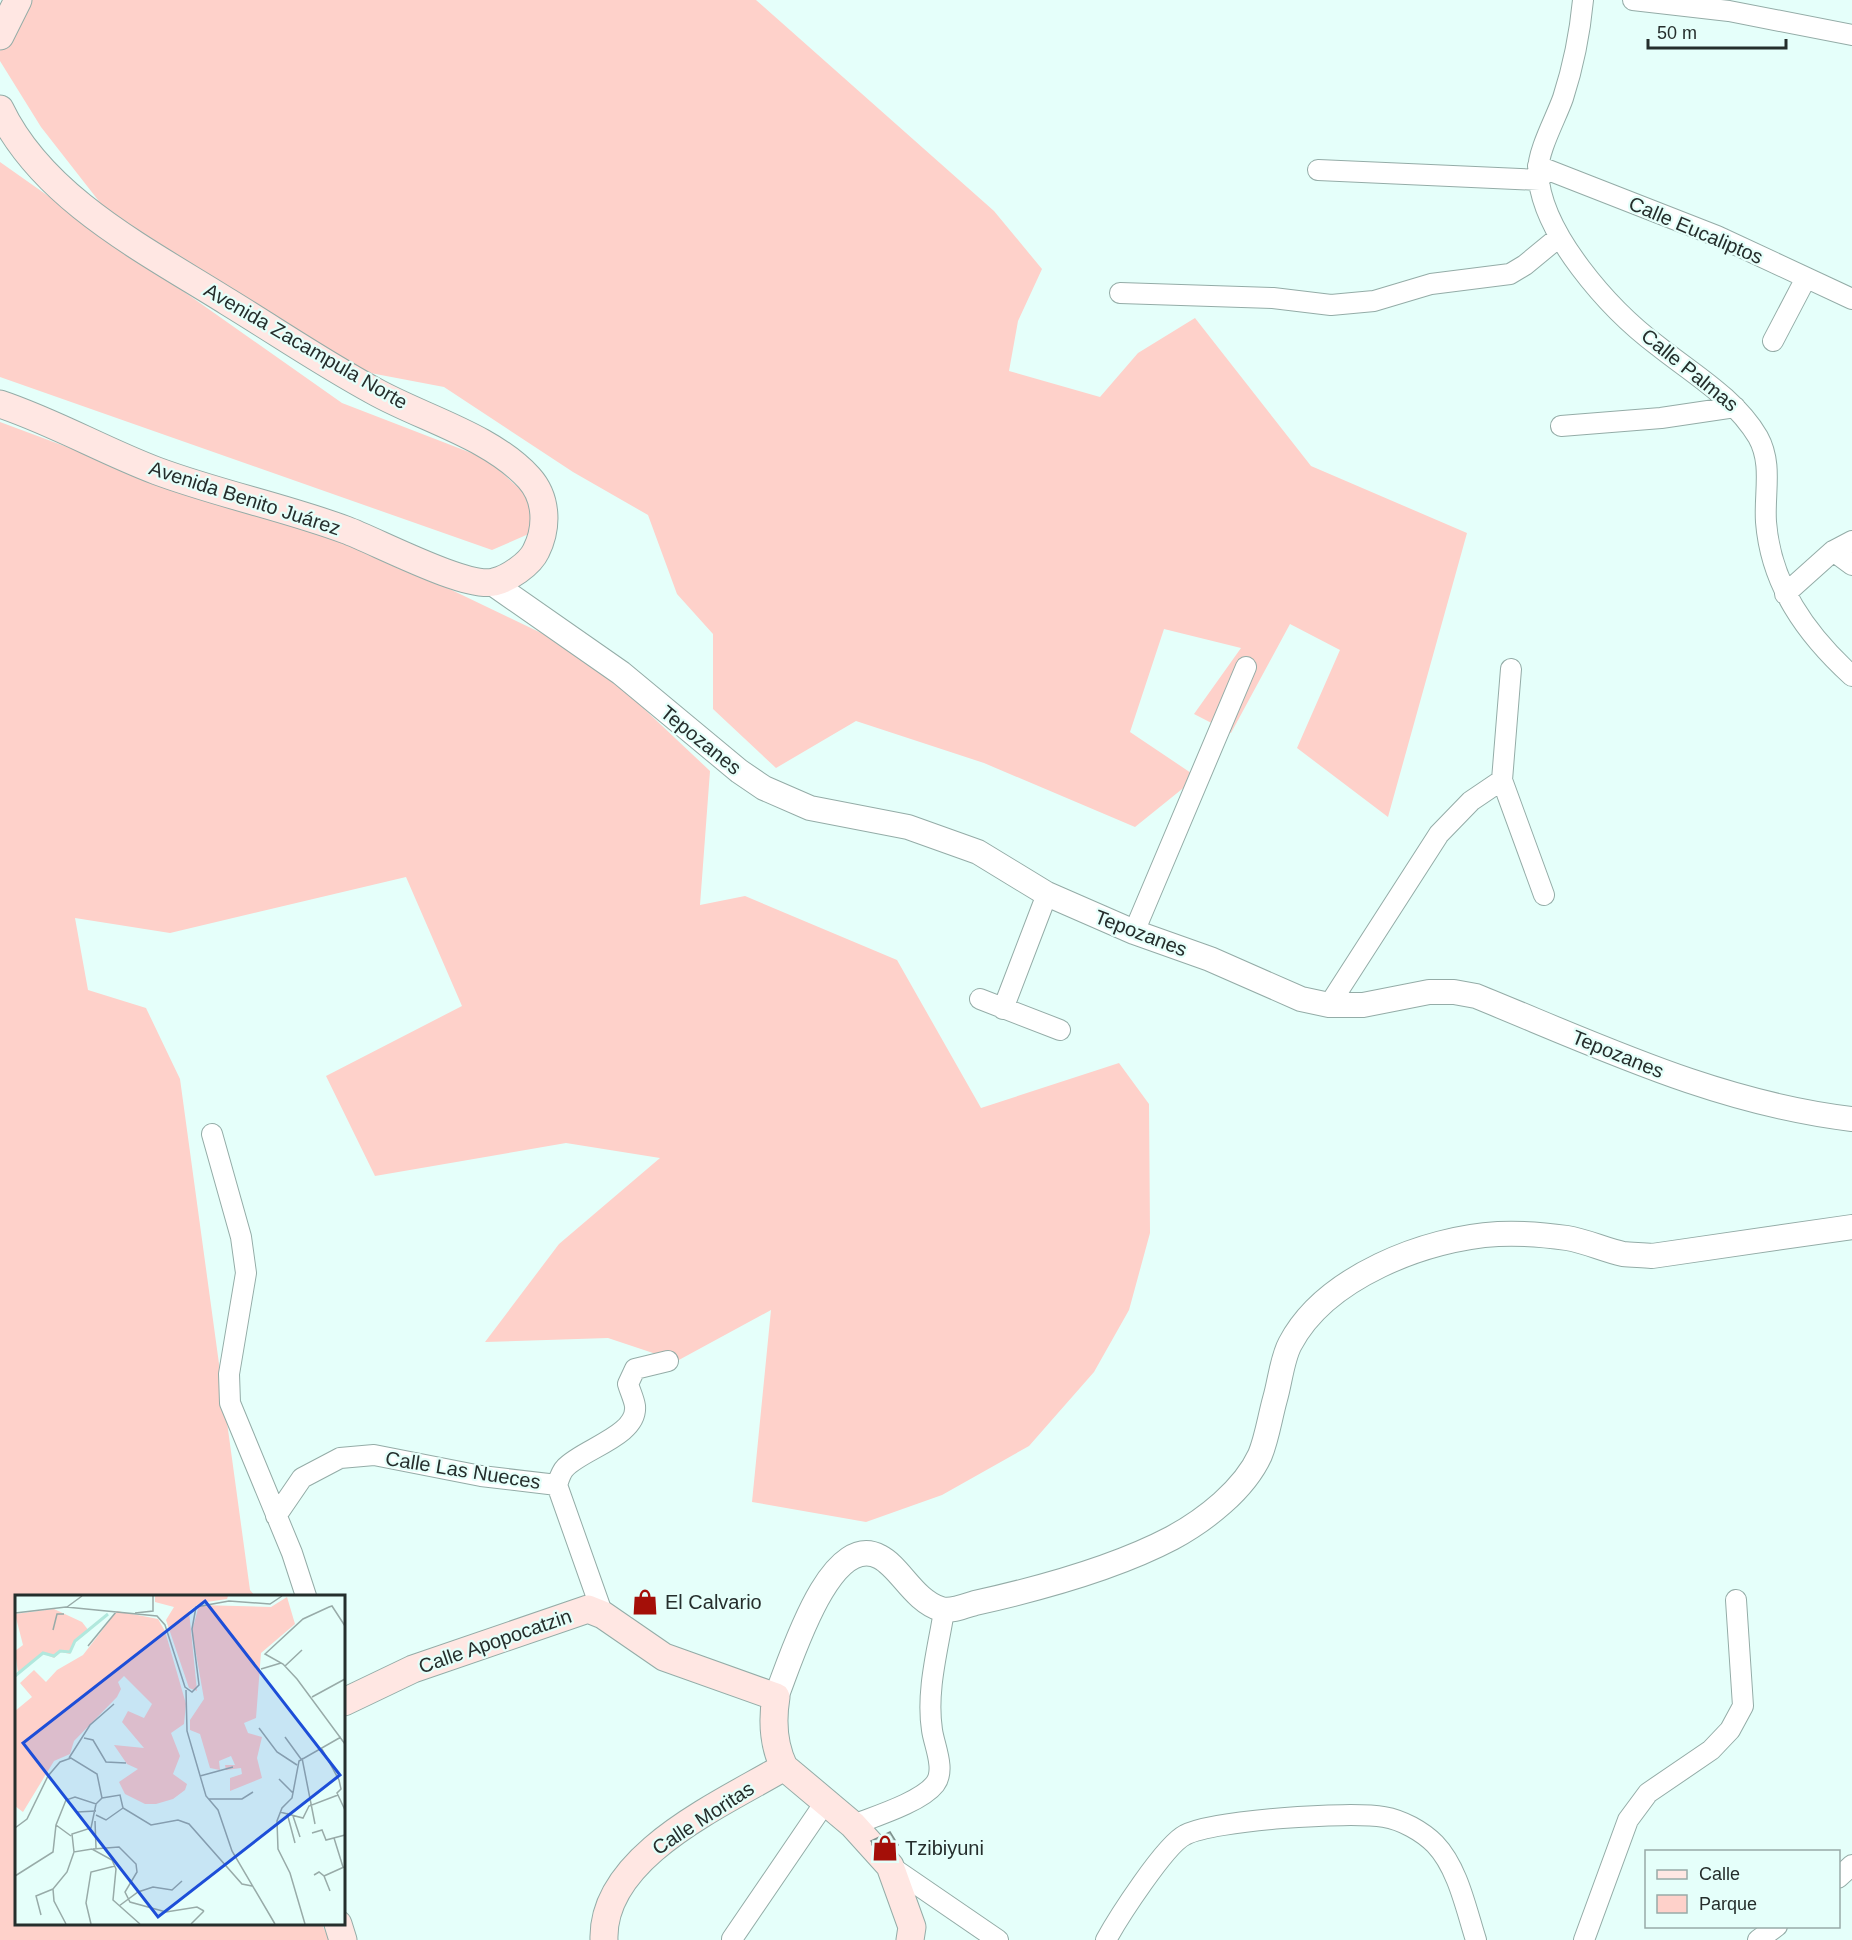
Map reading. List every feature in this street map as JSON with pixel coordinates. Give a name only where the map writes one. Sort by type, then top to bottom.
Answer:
[{"type":"main road","points":[[0,36],[18,0]]},
{"type":"main road","name":"Avenida Zacampula Norte","points":[[0,109],[21,145],[46,175],[120,234],[376,392],[476,439],[527,476],[539,492],[544,511],[542,532],[535,554],[522,566],[492,583]]},
{"type":"main road","name":"Avenida Benito Juárez","points":[[0,404],[61,427],[141,465],[185,481],[320,520],[437,570],[492,583]]},
{"type":"main road","name":"Calle Apopocatzin","points":[[345,1702],[413,1669],[561,1617],[588,1609],[603,1615]]},
{"type":"main road","points":[[603,1615],[664,1658],[776,1697],[774,1736],[784,1767],[853,1825],[890,1866],[912,1927],[910,1940]]},
{"type":"main road","name":"Calle Moritas","points":[[604,1940],[603,1928],[609,1905],[627,1873],[657,1843],[784,1767]]},
{"type":"main road","points":[[338,1925],[342,1940]]},
{"type":"street","points":[[1539,173],[1563,97],[1583,0]]},
{"type":"street","points":[[1633,0],[1729,10],[1852,35]]},
{"type":"street","name":"Calle Eucaliptos","points":[[1318,170],[1539,173],[1717,236],[1852,299]]},
{"type":"street","name":"Calle Palmas","points":[[1539,173],[1544,200],[1559,237],[1591,280],[1655,344],[1735,407],[1759,440],[1769,478],[1766,520],[1771,557],[1785,594],[1802,623],[1831,657],[1852,676]]},
{"type":"street","points":[[1120,293],[1273,298],[1330,305],[1374,301],[1431,284],[1510,274],[1525,265],[1559,237]]},
{"type":"street","points":[[1773,341],[1806,278]]},
{"type":"street","points":[[1561,426],[1661,418],[1735,407]]},
{"type":"street","points":[[1785,594],[1833,551],[1852,541]]},
{"type":"street","points":[[1833,551],[1852,565]]},
{"type":"street","name":"Tepozanes","points":[[492,583],[621,674],[712,752],[765,788],[810,808],[908,827],[978,852],[1047,894],[1134,932],[1210,959],[1301,999],[1329,1005],[1363,1005],[1429,992],[1454,992],[1476,996],[1615,1056],[1693,1083],[1795,1110],[1852,1119]]},
{"type":"street","points":[[1134,932],[1246,667]]},
{"type":"street","points":[[1511,669],[1502,780],[1544,896]]},
{"type":"street","points":[[1329,1005],[1439,834],[1471,801],[1502,780]]},
{"type":"street","points":[[1003,1009],[1047,894]]},
{"type":"street","points":[[980,999],[1060,1030]]},
{"type":"street","points":[[212,1134],[241,1237],[246,1273],[244,1296],[229,1374],[230,1403],[306,1595]]},
{"type":"street","points":[[776,1697],[813,1605],[827,1580],[846,1560],[862,1553],[880,1556],[929,1603],[944,1611],[1033,1590],[1125,1557],[1172,1538],[1205,1516],[1237,1488],[1260,1455],[1289,1345],[1313,1312],[1351,1280],[1397,1259],[1446,1242],[1498,1234],[1568,1238],[1622,1253],[1652,1256],[1852,1227]]},
{"type":"street","name":"Calle Las Nueces","points":[[276,1516],[302,1478],[340,1458],[374,1455],[481,1476],[557,1485],[563,1469],[579,1456],[624,1431],[631,1422],[635,1408],[628,1384],[635,1369],[668,1361]]},
{"type":"street","points":[[557,1485],[603,1615]]},
{"type":"street","points":[[1584,1940],[1628,1820],[1648,1793],[1711,1750],[1730,1730],[1743,1706],[1736,1600]]},
{"type":"street","points":[[853,1825],[924,1794],[936,1783],[940,1774],[932,1728],[931,1702],[944,1611]]},
{"type":"street","points":[[732,1939],[826,1801]]},
{"type":"street","points":[[1106,1940],[1169,1848],[1185,1835],[1221,1824],[1350,1816],[1392,1820],[1417,1830],[1435,1844],[1451,1869],[1476,1940]]},
{"type":"street","points":[[1840,1877],[1852,1865]]},
{"type":"street","points":[[890,1866],[998,1940]]},
{"type":"street","points":[[1758,1940],[1774,1928]]},
{"type":"green space","points":[[28,0],[756,0],[994,211],[1042,269],[1018,321],[1009,371],[1100,397],[1138,353],[1195,318],[1311,466],[1467,533],[1388,817],[1297,748],[1340,650],[1290,624],[1231,733],[1194,714],[1241,648],[1164,629],[1130,732],[1197,777],[1135,827],[984,763],[856,721],[776,768],[713,709],[713,634],[677,594],[648,515],[573,472],[444,387],[302,360],[130,241],[41,127],[0,61],[0,51]]},
{"type":"green space","points":[[0,162],[342,403],[487,459],[556,522],[492,550],[0,377]]},
{"type":"green space","points":[[0,422],[153,479],[312,523],[587,655],[710,771],[700,905],[745,896],[897,960],[981,1108],[1119,1063],[1149,1104],[1150,1233],[1129,1310],[1094,1372],[1029,1446],[942,1495],[866,1522],[752,1502],[771,1310],[677,1361],[608,1338],[485,1342],[559,1244],[660,1158],[566,1143],[375,1176],[326,1076],[462,1006],[406,877],[170,933],[75,918],[88,990],[146,1008],[180,1079],[250,1590],[254,1595],[15,1595],[15,1925],[322,1925],[329,1940],[0,1940]]},
{"type":"building","name":"Tzibiyuni","points":[[890,1832],[898,1845],[881,1852],[871,1841]]},
{"type":"place","name":"El Calvario","points":[[645,1602]]},
{"type":"place","name":"Tzibiyuni","points":[[885,1848]]}]
